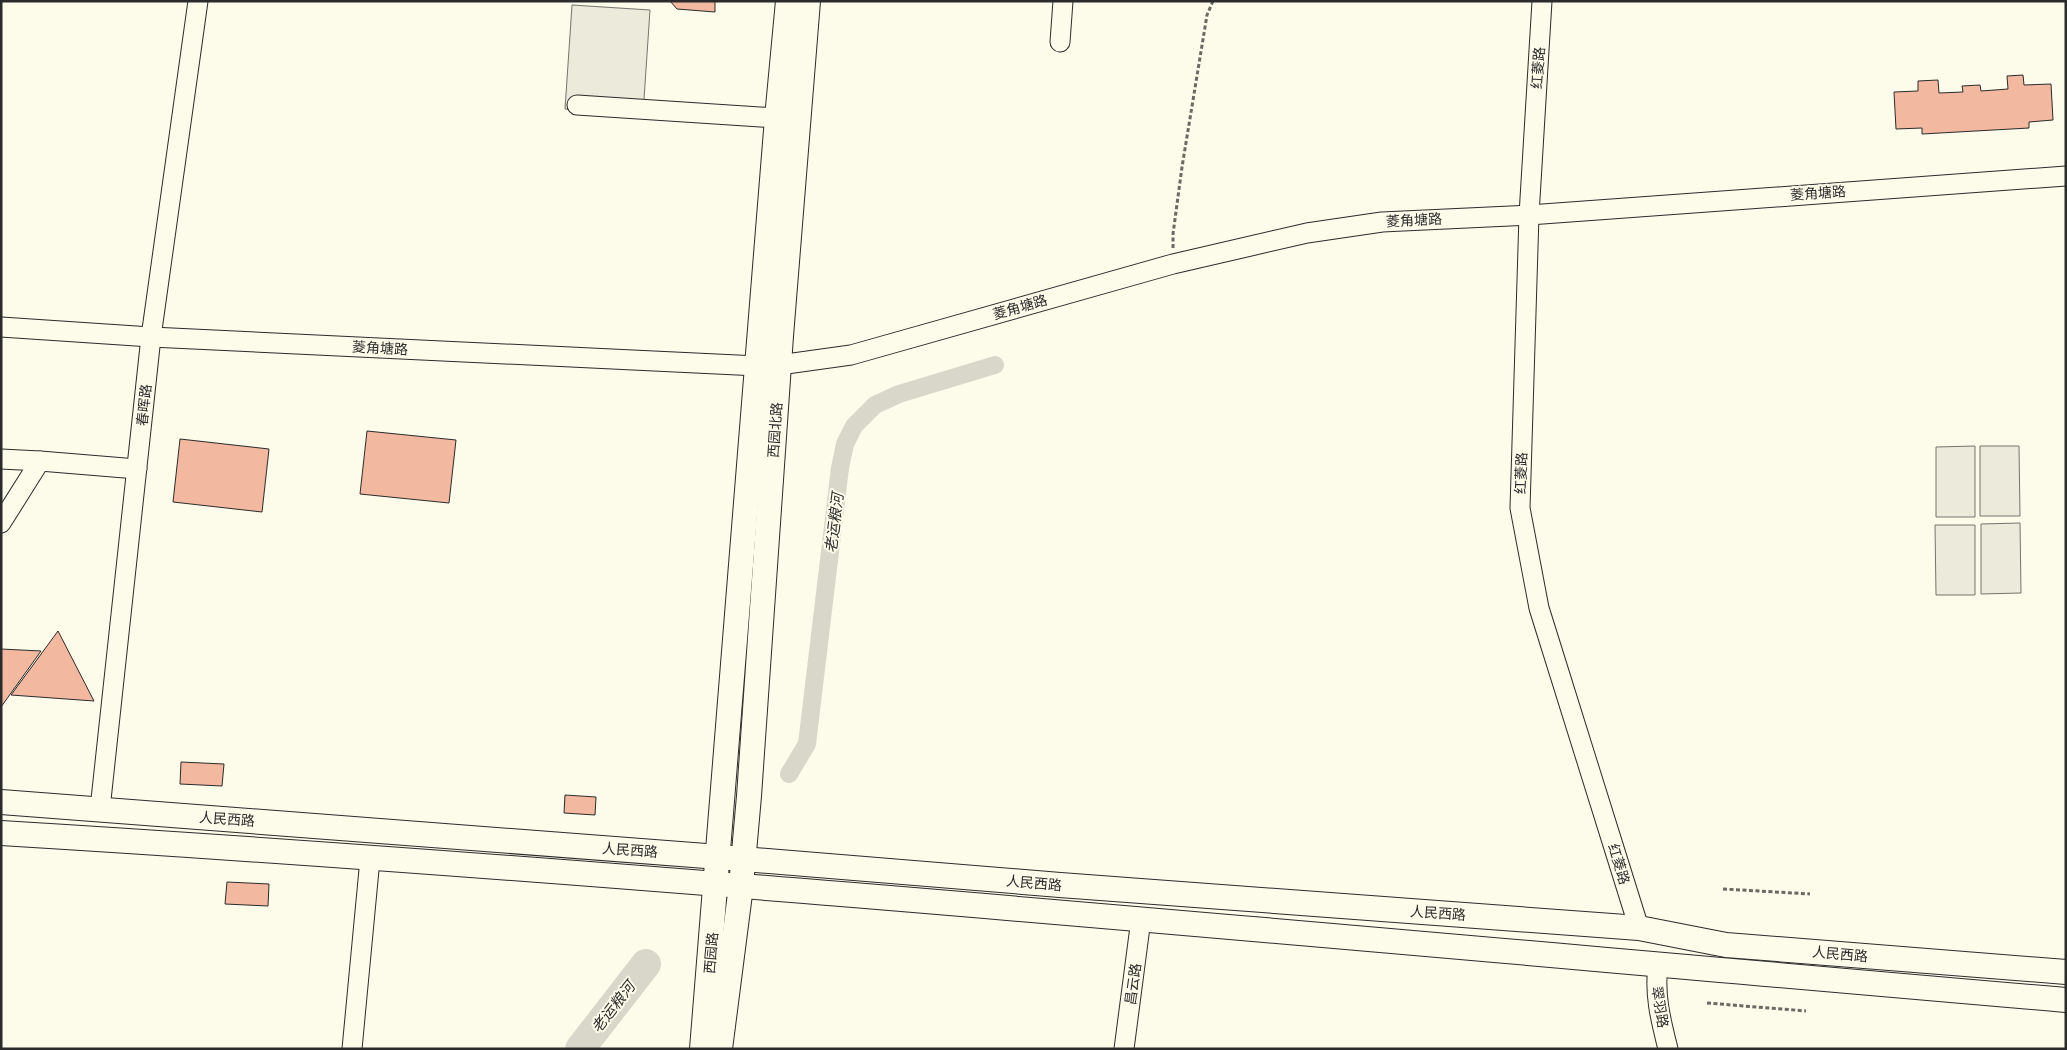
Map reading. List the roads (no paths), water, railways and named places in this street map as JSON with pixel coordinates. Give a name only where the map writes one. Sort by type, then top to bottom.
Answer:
[{"type":"main road","name":"西园北路","points":[[743,859],[749,796],[769,365],[777,118],[788,1]]},
{"type":"main road","name":"西园北路","points":[[719,857],[722,786],[808,1]]},
{"type":"main road","name":"人民西路","points":[[1,802],[1069,886],[1639,928],[1726,945],[2066,972]]},
{"type":"main road","name":"人民西路","points":[[1,834],[717,884],[2066,1000]]},
{"type":"main road","name":"西园路","points":[[702,1049],[719,857]]},
{"type":"main road","name":"西园路","points":[[720,1049],[743,859]]},
{"type":"street","name":"春晖路","points":[[100,809],[151,337],[198,1]]},
{"type":"street","points":[[1060,42],[1063,1]]},
{"type":"street","name":"红菱路","points":[[1542,1],[1529,215],[1520,508],[1539,608],[1639,928]]},
{"type":"street","points":[[577,104],[777,118]]},
{"type":"street","name":"菱角塘路","points":[[1,327],[151,337],[769,365],[851,354],[1173,264],[1307,233],[1382,222],[1529,215],[2066,176]]},
{"type":"street","points":[[1,459],[137,469]]},
{"type":"street","points":[[1,523],[40,461]]},
{"type":"street","points":[[352,1049],[370,859]]},
{"type":"street","name":"昌云路","points":[[1124,1049],[1141,919]]},
{"type":"street","name":"翠羽路","points":[[1658,965],[1656,981],[1658,1008],[1668,1049]]},
{"type":"waterway","name":"老运粮河","points":[[789,774],[807,744],[840,468],[845,444],[854,426],[875,405],[899,394],[995,365]]},
{"type":"waterway","name":"老运粮河","points":[[580,1049],[646,964]]}]
